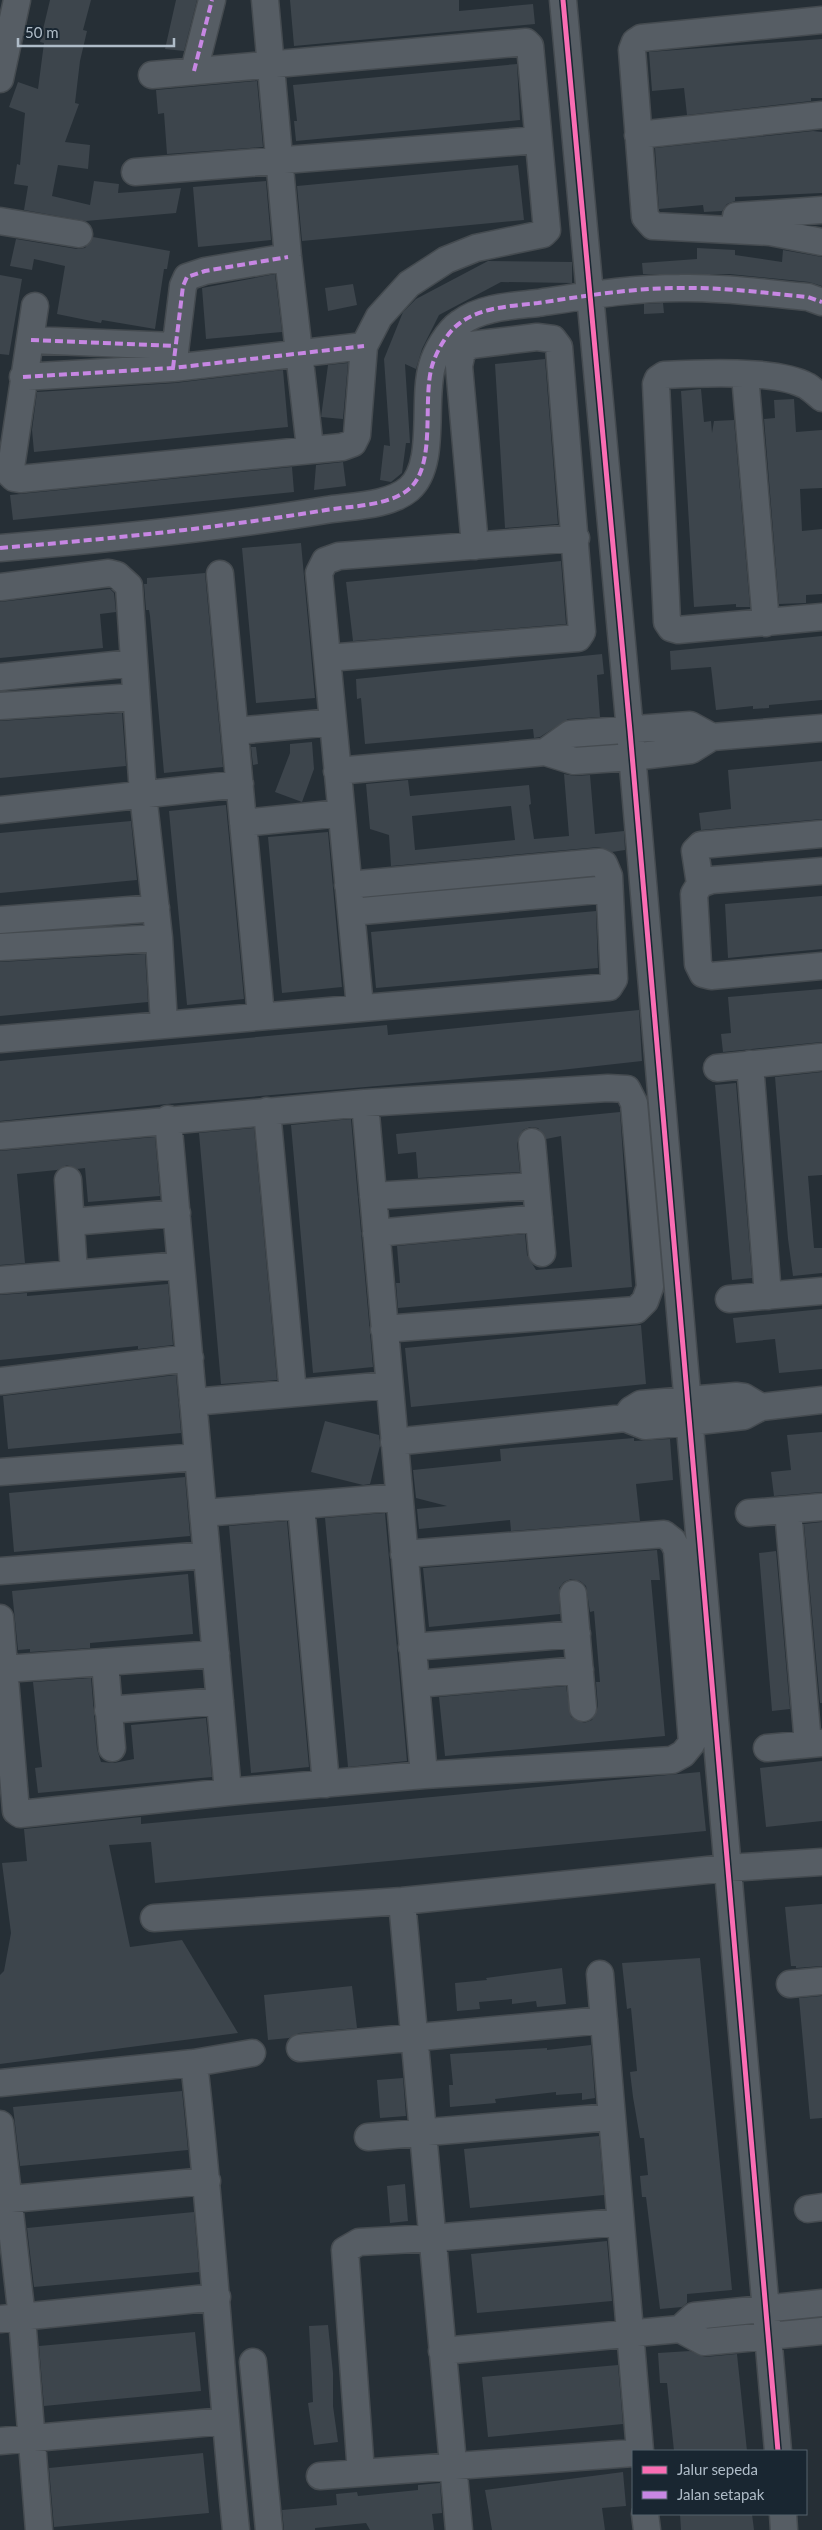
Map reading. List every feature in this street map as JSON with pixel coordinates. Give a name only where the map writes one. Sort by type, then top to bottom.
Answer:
[{"type":"street","points":[[0,79],[17,0]]},
{"type":"street","points":[[194,71],[212,0]]},
{"type":"street","points":[[265,0],[288,257],[310,448]]},
{"type":"street","points":[[562,0],[601,293],[638,730],[712,1409],[738,1868],[780,2336],[778,2450]]},
{"type":"street","points":[[822,20],[641,38],[635,42],[632,50],[646,217],[652,226],[770,232],[822,242]]},
{"type":"street","points":[[35,306],[32,340],[23,377],[10,474],[20,479],[310,448],[342,447],[353,443],[357,434],[364,346],[379,317],[409,284],[446,260],[476,248],[543,234],[547,230],[530,46],[526,42],[152,75]]},
{"type":"street","points":[[638,135],[822,115]]},
{"type":"street","points":[[135,172],[538,140]]},
{"type":"street","points":[[650,223],[822,210]]},
{"type":"street","points":[[0,221],[79,234]]},
{"type":"street","points":[[173,357],[183,286],[187,277],[205,271],[288,257]]},
{"type":"street","points":[[0,548],[266,520],[391,498],[408,490],[420,476],[426,451],[427,383],[433,362],[446,338],[460,323],[489,310],[601,293],[711,288],[808,297],[822,302]]},
{"type":"street","points":[[327,658],[578,638],[582,632],[576,538],[559,347],[553,340],[537,337],[471,344],[462,352],[458,366],[475,546]]},
{"type":"street","points":[[32,340],[173,357]]},
{"type":"street","points":[[23,377],[173,357],[300,353],[364,346]]},
{"type":"street","points":[[822,398],[807,386],[787,379],[714,372],[664,376],[656,384],[667,622],[671,628],[678,630],[822,618]]},
{"type":"street","points":[[745,375],[766,623]]},
{"type":"street","points":[[360,1007],[319,573],[325,561],[339,556],[576,538]]},
{"type":"street","points":[[0,587],[109,573],[118,575],[129,586],[143,794],[159,938],[164,1024]]},
{"type":"street","points":[[220,574],[261,1016]]},
{"type":"street","points":[[0,677],[133,663]]},
{"type":"street","points":[[0,706],[136,697]]},
{"type":"street","points":[[235,731],[333,722]]},
{"type":"street","points":[[545,752],[570,734],[690,725],[712,737]]},
{"type":"street","points":[[337,771],[545,752],[574,762],[680,752],[691,750],[712,737],[822,728]]},
{"type":"street","points":[[0,810],[240,784]]},
{"type":"street","points":[[243,823],[342,813]]},
{"type":"street","points":[[822,834],[701,844],[695,851],[700,884],[694,894],[698,964],[703,974],[711,976],[822,966]]},
{"type":"street","points":[[0,1039],[609,987],[614,978],[609,876],[604,864],[594,860],[348,886]]},
{"type":"street","points":[[700,884],[712,880],[822,871]]},
{"type":"street","points":[[351,912],[609,889]]},
{"type":"street","points":[[0,920],[156,908]]},
{"type":"street","points":[[0,947],[159,938]]},
{"type":"street","points":[[717,1068],[822,1057]]},
{"type":"street","points":[[750,1064],[768,1296]]},
{"type":"street","points":[[0,1136],[365,1102],[627,1089],[634,1103],[650,1287],[645,1301],[636,1310],[384,1329]]},
{"type":"street","points":[[365,1102],[424,1775]]},
{"type":"street","points":[[267,1111],[293,1394]]},
{"type":"street","points":[[168,1119],[228,1792]]},
{"type":"street","points":[[532,1142],[542,1253]]},
{"type":"street","points":[[68,1180],[74,1273]]},
{"type":"street","points":[[373,1196],[536,1186]]},
{"type":"street","points":[[71,1222],[177,1213]]},
{"type":"street","points":[[376,1233],[539,1218]]},
{"type":"street","points":[[0,1280],[181,1265]]},
{"type":"street","points":[[729,1299],[822,1290]]},
{"type":"street","points":[[0,1381],[190,1358]]},
{"type":"street","points":[[193,1402],[389,1385]]},
{"type":"street","points":[[394,1442],[625,1418],[631,1410],[640,1404],[712,1409],[744,1416],[761,1407],[822,1400]]},
{"type":"street","points":[[0,1472],[198,1457]]},
{"type":"street","points":[[203,1513],[399,1497]]},
{"type":"street","points":[[301,1505],[326,1784]]},
{"type":"street","points":[[749,1513],[822,1507]]},
{"type":"street","points":[[767,1748],[815,1744],[788,1510]]},
{"type":"street","points":[[0,1618],[18,1814],[228,1792],[424,1775],[672,1760],[683,1754],[692,1743],[677,1560],[673,1541],[664,1534],[404,1554]]},
{"type":"street","points":[[0,1571],[207,1555]]},
{"type":"street","points":[[573,1594],[583,1708]]},
{"type":"street","points":[[412,1647],[577,1634]]},
{"type":"street","points":[[5,1669],[216,1654]]},
{"type":"street","points":[[104,1662],[112,1748]]},
{"type":"street","points":[[416,1684],[580,1670]]},
{"type":"street","points":[[108,1710],[220,1701]]},
{"type":"street","points":[[154,1918],[402,1901],[738,1868],[813,1863]]},
{"type":"street","points":[[402,1901],[416,2036],[432,2238],[459,2530]]},
{"type":"street","points":[[600,1974],[640,2450]]},
{"type":"street","points":[[790,1984],[822,1981]]},
{"type":"street","points":[[300,2048],[604,2020]]},
{"type":"street","points":[[0,2083],[194,2063],[252,2053]]},
{"type":"street","points":[[194,2063],[208,2182],[225,2421],[236,2530]]},
{"type":"street","points":[[368,2137],[612,2117]]},
{"type":"street","points":[[0,2124],[11,2318],[31,2438],[39,2530]]},
{"type":"street","points":[[4,2200],[208,2182]]},
{"type":"street","points":[[361,2473],[345,2250],[359,2242],[432,2238],[620,2222]]},
{"type":"street","points":[[11,2318],[216,2297]]},
{"type":"street","points":[[442,2351],[680,2329],[694,2316],[776,2306],[820,2303]]},
{"type":"street","points":[[680,2329],[691,2337],[704,2342],[821,2331]]},
{"type":"street","points":[[254,2362],[269,2530]]},
{"type":"street","points":[[0,2441],[225,2421]]},
{"type":"street","points":[[320,2476],[632,2453]]},
{"type":"street","points":[[645,2515],[647,2530]]},
{"type":"street","points":[[783,2515],[784,2530]]},
{"type":"building","points":[[50,0],[91,0],[83,30],[87,31],[80,61],[75,103],[79,104],[65,142],[90,145],[88,169],[58,165],[52,196],[90,205],[94,181],[119,184],[118,193],[181,188],[176,213],[86,221],[24,210],[28,186],[14,184],[17,164],[20,165],[25,113],[9,107],[18,82],[38,89],[44,43],[40,42]]},
{"type":"building","points":[[176,0],[197,0],[184,51],[165,49]]},
{"type":"building","points":[[290,0],[459,0],[459,11],[533,4],[535,24],[294,46]]},
{"type":"building","points":[[822,39],[822,98],[811,98],[811,101],[687,115],[684,88],[652,91],[649,52]]},
{"type":"building","points":[[517,64],[520,120],[296,141],[294,121],[297,121],[293,85]]},
{"type":"building","points":[[257,81],[263,147],[167,154],[164,113],[158,114],[156,90]]},
{"type":"building","points":[[813,131],[822,132],[822,193],[735,197],[735,201],[727,204],[722,211],[704,212],[703,205],[659,209],[655,148]]},
{"type":"building","points":[[518,165],[524,220],[302,241],[297,186]]},
{"type":"building","points":[[266,181],[271,240],[198,247],[193,187]]},
{"type":"building","points":[[93,237],[170,251],[167,269],[164,269],[155,329],[102,320],[101,323],[57,314],[65,266],[34,259],[32,270],[10,266],[16,239],[77,249],[85,248]]},
{"type":"building","points":[[697,248],[735,250],[735,255],[782,262],[783,250],[822,257],[822,286],[809,282],[729,274],[643,274],[642,263],[697,259]]},
{"type":"building","points":[[488,261],[572,262],[572,283],[501,282],[439,315],[422,349],[416,369],[405,364],[410,443],[406,443],[402,473],[391,482],[380,480],[384,445],[390,446],[384,359],[403,312],[416,299]]},
{"type":"building","points":[[275,274],[282,332],[206,339],[202,288]]},
{"type":"building","points":[[0,275],[22,279],[9,355],[0,354]]},
{"type":"building","points":[[353,284],[357,305],[328,311],[325,288]]},
{"type":"building","points":[[663,303],[664,313],[644,314],[644,304]]},
{"type":"building","points":[[545,359],[558,524],[505,528],[495,364]]},
{"type":"building","points":[[348,363],[343,419],[321,417],[328,365]]},
{"type":"building","points":[[283,370],[288,427],[34,452],[32,430],[37,392],[175,383]]},
{"type":"building","points":[[701,389],[704,422],[711,421],[712,433],[714,421],[734,420],[750,607],[736,607],[736,604],[694,607],[681,391]]},
{"type":"building","points":[[794,399],[796,432],[822,430],[822,488],[800,489],[802,531],[822,529],[822,594],[806,595],[806,603],[779,604],[764,419],[775,418],[774,400]]},
{"type":"building","points":[[343,462],[346,486],[314,490],[316,465]]},
{"type":"building","points":[[292,467],[294,492],[13,520],[10,495]]},
{"type":"building","points":[[301,543],[315,698],[256,703],[242,548]]},
{"type":"building","points":[[561,561],[566,624],[353,641],[346,582]]},
{"type":"building","points":[[205,573],[223,767],[164,773],[150,616],[149,610],[146,610],[144,584],[147,584],[147,578]]},
{"type":"building","points":[[110,589],[114,593],[116,612],[100,614],[103,648],[0,658],[0,602]]},
{"type":"building","points":[[822,636],[822,700],[769,705],[769,708],[753,709],[753,706],[716,710],[711,667],[671,670],[670,651]]},
{"type":"building","points":[[602,654],[604,674],[597,675],[600,717],[568,719],[540,737],[534,738],[533,729],[365,744],[361,698],[357,699],[356,679]]},
{"type":"building","points":[[122,713],[126,766],[0,778],[0,721]]},
{"type":"building","points":[[312,742],[314,769],[302,802],[275,792],[290,753],[290,744]]},
{"type":"building","points":[[251,747],[256,747],[258,764],[253,765]]},
{"type":"building","points":[[822,761],[822,819],[701,830],[699,813],[731,809],[728,770]]},
{"type":"building","points":[[564,774],[575,776],[590,775],[595,834],[624,831],[625,850],[612,852],[599,847],[391,866],[389,835],[370,829],[366,784],[408,780],[410,796],[529,785],[531,804],[529,805],[534,839],[569,836]],"holes":[[[511,806],[515,840],[415,850],[412,816]]]},
{"type":"building","points":[[226,805],[244,999],[187,1005],[169,811]]},
{"type":"building","points":[[131,821],[137,880],[0,893],[0,833]]},
{"type":"building","points":[[328,832],[342,987],[282,993],[268,837]]},
{"type":"building","points":[[822,896],[822,949],[728,958],[725,904]]},
{"type":"building","points":[[596,911],[598,968],[376,988],[371,932]]},
{"type":"building","points":[[145,954],[148,1002],[0,1016],[0,962]]},
{"type":"building","points":[[822,989],[822,1042],[723,1052],[721,1034],[731,1033],[728,997]]},
{"type":"building","points":[[639,1010],[642,1061],[543,1072],[167,1104],[0,1121],[0,1061],[387,1025],[388,1035]]},
{"type":"building","points":[[822,1072],[822,1175],[808,1176],[814,1248],[822,1248],[822,1273],[793,1276],[788,1239],[775,1077]]},
{"type":"building","points":[[736,1083],[752,1278],[732,1280],[715,1085]]},
{"type":"building","points":[[620,1112],[632,1287],[398,1308],[396,1283],[400,1283],[397,1246],[525,1234],[527,1255],[536,1270],[572,1267],[561,1136],[546,1139],[538,1128],[530,1127],[523,1130],[517,1143],[520,1172],[418,1178],[416,1152],[398,1154],[396,1134]]},
{"type":"building","points":[[351,1119],[373,1367],[313,1373],[291,1125]]},
{"type":"building","points":[[254,1128],[277,1380],[221,1384],[199,1133]]},
{"type":"building","points":[[155,1137],[160,1196],[88,1202],[85,1168],[77,1169],[67,1165],[57,1170],[17,1174],[25,1263],[0,1265],[0,1151]]},
{"type":"building","points":[[168,1284],[173,1345],[138,1349],[138,1346],[0,1360],[0,1295],[27,1293],[27,1296]]},
{"type":"building","points":[[822,1309],[822,1369],[779,1373],[775,1339],[736,1343],[733,1318]]},
{"type":"building","points":[[641,1325],[646,1384],[411,1407],[405,1348]]},
{"type":"building","points":[[176,1375],[181,1433],[8,1449],[3,1396]]},
{"type":"building","points":[[325,1421],[379,1435],[380,1446],[370,1484],[363,1485],[311,1472]]},
{"type":"building","points":[[822,1432],[822,1492],[774,1496],[771,1472],[791,1470],[787,1435]]},
{"type":"building","points":[[634,1438],[634,1441],[670,1439],[673,1480],[636,1484],[640,1521],[511,1531],[510,1520],[419,1529],[417,1509],[447,1506],[416,1498],[413,1470],[501,1461],[500,1449]]},
{"type":"building","points":[[185,1477],[190,1536],[14,1552],[9,1493]]},
{"type":"building","points":[[385,1513],[407,1761],[348,1767],[325,1518]]},
{"type":"building","points":[[287,1521],[309,1767],[251,1773],[229,1526]]},
{"type":"building","points":[[822,1522],[822,1703],[820,1703],[804,1524]]},
{"type":"building","points":[[657,1550],[660,1580],[651,1580],[665,1736],[445,1756],[439,1697],[566,1686],[571,1717],[584,1723],[592,1720],[598,1707],[596,1682],[600,1682],[594,1611],[590,1612],[586,1586],[580,1581],[571,1579],[564,1582],[559,1588],[560,1614],[429,1627],[423,1568]]},
{"type":"building","points":[[776,1551],[790,1709],[772,1711],[759,1553]]},
{"type":"building","points":[[188,1574],[193,1634],[90,1643],[90,1648],[30,1652],[30,1649],[18,1650],[12,1591]]},
{"type":"building","points":[[91,1678],[97,1749],[101,1762],[114,1763],[134,1759],[131,1725],[206,1718],[212,1777],[38,1793],[35,1768],[42,1767],[33,1682]]},
{"type":"building","points":[[822,1761],[822,1821],[766,1827],[760,1768]]},
{"type":"building","points":[[700,1772],[706,1831],[155,1883],[151,1842],[109,1845],[130,1947],[182,1940],[238,2033],[0,2064],[0,1975],[4,1971],[11,1933],[2,1863],[27,1861],[24,1829],[141,1817],[141,1824]]},
{"type":"building","points":[[822,1904],[822,1966],[796,1968],[796,1966],[791,1966],[785,1907]]},
{"type":"building","points":[[700,1958],[732,2290],[687,2294],[687,2303],[682,2307],[660,2309],[646,2197],[642,2197],[640,2176],[648,2175],[644,2138],[640,2138],[633,2097],[630,2072],[637,2071],[631,2008],[627,2009],[622,1963]]},
{"type":"building","points":[[562,1968],[566,2004],[537,2007],[536,2001],[512,2004],[512,1999],[479,2002],[480,2009],[457,2011],[455,1983]]},
{"type":"building","points":[[352,1986],[357,2028],[299,2033],[289,2038],[268,2040],[264,1995]]},
{"type":"building","points":[[822,1996],[822,2118],[810,2119],[799,1998]]},
{"type":"building","points":[[591,2045],[595,2098],[582,2100],[582,2093],[556,2095],[556,2092],[495,2099],[496,2103],[450,2107],[449,2085],[453,2085],[450,2054],[547,2048],[547,2050]]},
{"type":"building","points":[[403,2078],[406,2116],[380,2118],[377,2080]]},
{"type":"building","points":[[182,2091],[188,2150],[20,2166],[13,2107]]},
{"type":"building","points":[[599,2136],[604,2195],[470,2208],[464,2149]]},
{"type":"building","points":[[405,2184],[408,2221],[390,2223],[387,2186]]},
{"type":"building","points":[[194,2212],[199,2272],[34,2287],[27,2228]]},
{"type":"building","points":[[607,2241],[612,2301],[477,2313],[471,2254]]},
{"type":"building","points":[[328,2325],[333,2373],[333,2406],[338,2442],[314,2445],[308,2403],[313,2402],[309,2326]]},
{"type":"building","points":[[195,2332],[201,2391],[44,2406],[39,2346]]},
{"type":"building","points":[[690,2351],[705,2357],[737,2354],[747,2450],[674,2450],[667,2383],[660,2383],[658,2353]]},
{"type":"building","points":[[618,2365],[623,2424],[488,2437],[482,2377]]},
{"type":"building","points":[[203,2453],[209,2513],[54,2527],[49,2468]]},
{"type":"building","points":[[623,2472],[626,2506],[602,2508],[605,2530],[492,2530],[485,2490]]},
{"type":"building","points":[[440,2483],[442,2513],[432,2514],[434,2530],[370,2530],[366,2523],[315,2528],[315,2530],[284,2530],[282,2510],[337,2505],[336,2494],[357,2492],[358,2496],[418,2490],[418,2485]]},
{"type":"building","points":[[680,2515],[752,2515],[754,2530],[681,2530]]},
{"type":"marked path","points":[[194,71],[212,0]]},
{"type":"marked path","points":[[173,368],[183,286],[187,277],[205,271],[288,257]]},
{"type":"marked path","points":[[0,548],[204,528],[381,502],[401,495],[418,478],[423,465],[426,449],[429,380],[436,355],[446,337],[455,327],[468,318],[487,310],[609,293],[662,288],[712,288],[808,297],[822,302]]},
{"type":"marked path","points":[[31,340],[174,346]]},
{"type":"marked path","points":[[23,377],[173,368],[364,346]]},
{"type":"cycle path","points":[[563,0],[630,731],[778,2450]]}]
